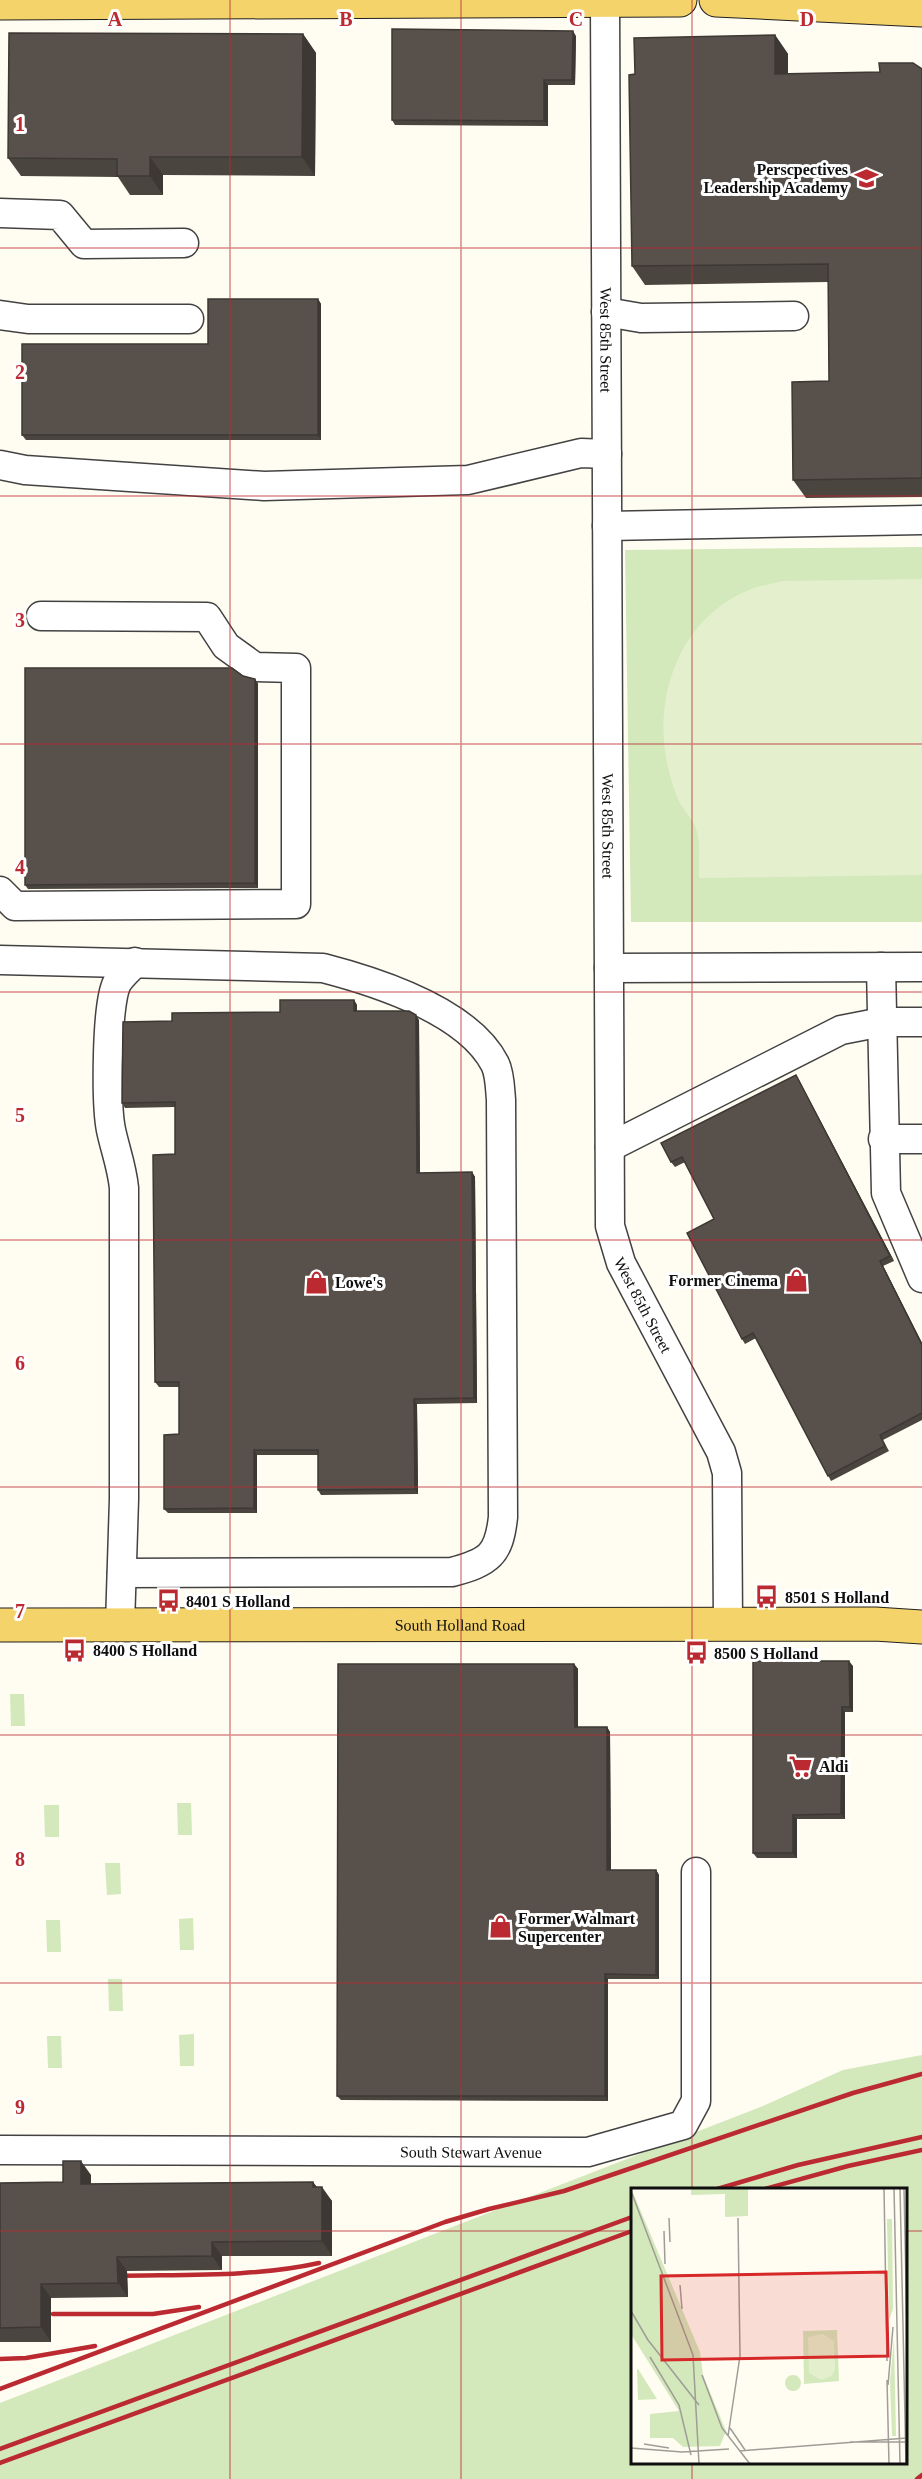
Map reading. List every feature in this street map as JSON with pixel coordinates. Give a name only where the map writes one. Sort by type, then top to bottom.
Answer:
[{"type":"main road","points":[[0,3],[680,0]]},
{"type":"main road","points":[[716,0],[922,10]]},
{"type":"main road","name":"South Holland Road","points":[[0,1625],[874,1624],[922,1627]]},
{"type":"street","name":"West 85th Street","points":[[605,1],[610,1226],[617,1253],[721,1452],[727,1473],[728,1624]]},
{"type":"street","points":[[0,213],[60,214],[84,244],[184,243]]},
{"type":"street","points":[[606,312],[641,318],[794,316]]},
{"type":"street","points":[[0,315],[28,319],[189,319]]},
{"type":"street","points":[[0,465],[25,470],[264,486],[468,480],[580,453],[607,453]]},
{"type":"street","points":[[607,526],[922,520]]},
{"type":"street","points":[[0,891],[15,906],[296,904],[296,668],[255,667],[226,646],[207,617],[41,616]]},
{"type":"street","points":[[0,960],[323,968],[370,980],[408,996],[447,1017],[483,1044],[496,1066],[501,1100],[503,1516],[496,1551],[470,1567],[452,1572],[122,1573]]},
{"type":"street","points":[[120,1625],[124,1499],[124,1188],[121,1165],[111,1129],[108,1074],[110,1016],[117,983],[135,962]]},
{"type":"street","points":[[881,967],[883,1139],[886,1193],[922,1278]]},
{"type":"street","points":[[609,968],[922,967]]},
{"type":"street","points":[[610,1147],[841,1030],[882,1022],[922,1022]]},
{"type":"street","points":[[883,1139],[922,1139]]},
{"type":"street","name":"South Stewart Avenue","points":[[0,2150],[588,2152],[682,2125],[696,2101],[696,1872]]},
{"type":"green space","points":[[922,547],[922,922],[631,922],[625,550]]},
{"type":"green space","points":[[922,579],[922,875],[699,878],[696,828],[679,801],[672,782],[665,748],[664,721],[667,695],[674,669],[685,645],[701,624],[720,606],[758,587],[783,581]]},
{"type":"green space","points":[[10,1694],[24,1694],[25,1726],[11,1726]]},
{"type":"green space","points":[[177,1803],[191,1803],[192,1835],[178,1835]]},
{"type":"green space","points":[[44,1805],[59,1805],[59,1837],[45,1837]]},
{"type":"green space","points":[[105,1863],[120,1863],[121,1894],[107,1895]]},
{"type":"green space","points":[[193,1918],[194,1950],[180,1950],[179,1919]]},
{"type":"green space","points":[[46,1920],[60,1920],[61,1952],[47,1952]]},
{"type":"green space","points":[[108,1979],[122,1979],[123,2011],[109,2011]]},
{"type":"green space","points":[[194,2034],[194,2066],[180,2066],[179,2035]]},
{"type":"green space","points":[[47,2036],[61,2036],[62,2068],[48,2068]]},
{"type":"green space","points":[[922,2055],[922,2479],[0,2479],[0,2403],[763,2106],[843,2070]]},
{"type":"building","points":[[392,29],[573,31],[572,80],[544,80],[544,121],[392,120]]},
{"type":"building","points":[[9,33],[303,34],[302,157],[150,157],[150,176],[117,176],[117,159],[8,158]]},
{"type":"building","points":[[775,35],[775,74],[880,72],[879,63],[913,63],[922,69],[922,478],[793,480],[792,382],[829,381],[828,264],[632,266],[629,75],[635,74],[634,38]]},
{"type":"building","points":[[208,299],[318,299],[318,435],[22,435],[22,344],[208,344]]},
{"type":"building","points":[[25,668],[232,668],[243,676],[255,679],[255,883],[25,885]]},
{"type":"building","name":"Lowe's","points":[[280,1000],[354,1000],[354,1011],[409,1011],[416,1015],[417,1173],[472,1172],[474,1398],[414,1399],[415,1489],[318,1490],[318,1450],[254,1450],[254,1508],[164,1509],[164,1435],[179,1434],[179,1382],[155,1382],[153,1155],[175,1154],[175,1102],[122,1103],[123,1022],[172,1021],[172,1013],[280,1012]]},
{"type":"building","name":"Former Cinema","points":[[796,1075],[890,1256],[880,1261],[922,1345],[922,1413],[880,1435],[885,1446],[828,1476],[753,1333],[742,1339],[687,1233],[714,1219],[682,1157],[671,1162],[661,1143]]},
{"type":"building","name":"Aldi","points":[[753,1661],[849,1661],[850,1707],[842,1707],[841,1814],[793,1815],[793,1853],[753,1853]]},
{"type":"building","name":"Former Walmart Supercenter","points":[[338,1664],[574,1664],[575,1727],[607,1727],[607,1870],[656,1870],[656,1975],[605,1974],[605,2096],[337,2096]]},
{"type":"building","points":[[63,2161],[81,2161],[81,2184],[313,2182],[313,2187],[322,2187],[322,2241],[212,2242],[212,2256],[117,2257],[118,2283],[41,2284],[41,2327],[0,2328],[0,2183],[63,2182]]},
{"type":"railway","points":[[0,2389],[445,2222],[564,2191],[853,2093],[922,2074]]},
{"type":"railway","points":[[721,2188],[798,2165],[922,2137]]},
{"type":"railway","points":[[768,2188],[848,2166],[922,2150]]},
{"type":"railway","points":[[0,2449],[631,2217]]},
{"type":"railway","points":[[0,2463],[631,2231]]},
{"type":"railway","points":[[110,2276],[241,2273],[319,2263]]},
{"type":"railway","points":[[53,2314],[153,2314],[199,2307]]},
{"type":"railway","points":[[0,2359],[26,2358],[95,2346]]},
{"type":"railway","points":[[917,2479],[922,2475]]},
{"type":"place","name":"Perscpectives Leadership Academy","points":[[866,178]]},
{"type":"place","name":"Former Cinema","points":[[796,1280]]},
{"type":"place","name":"Lowe's","points":[[317,1282]]},
{"type":"place","name":"8501 S Holland","points":[[767,1597]]},
{"type":"place","name":"8401 S Holland","points":[[168,1601]]},
{"type":"place","name":"8400 S Holland","points":[[75,1650]]},
{"type":"place","name":"8500 S Holland","points":[[696,1653]]},
{"type":"place","name":"Aldi","points":[[801,1766]]},
{"type":"place","name":"Former Walmart Supercenter","points":[[500,1927]]}]
